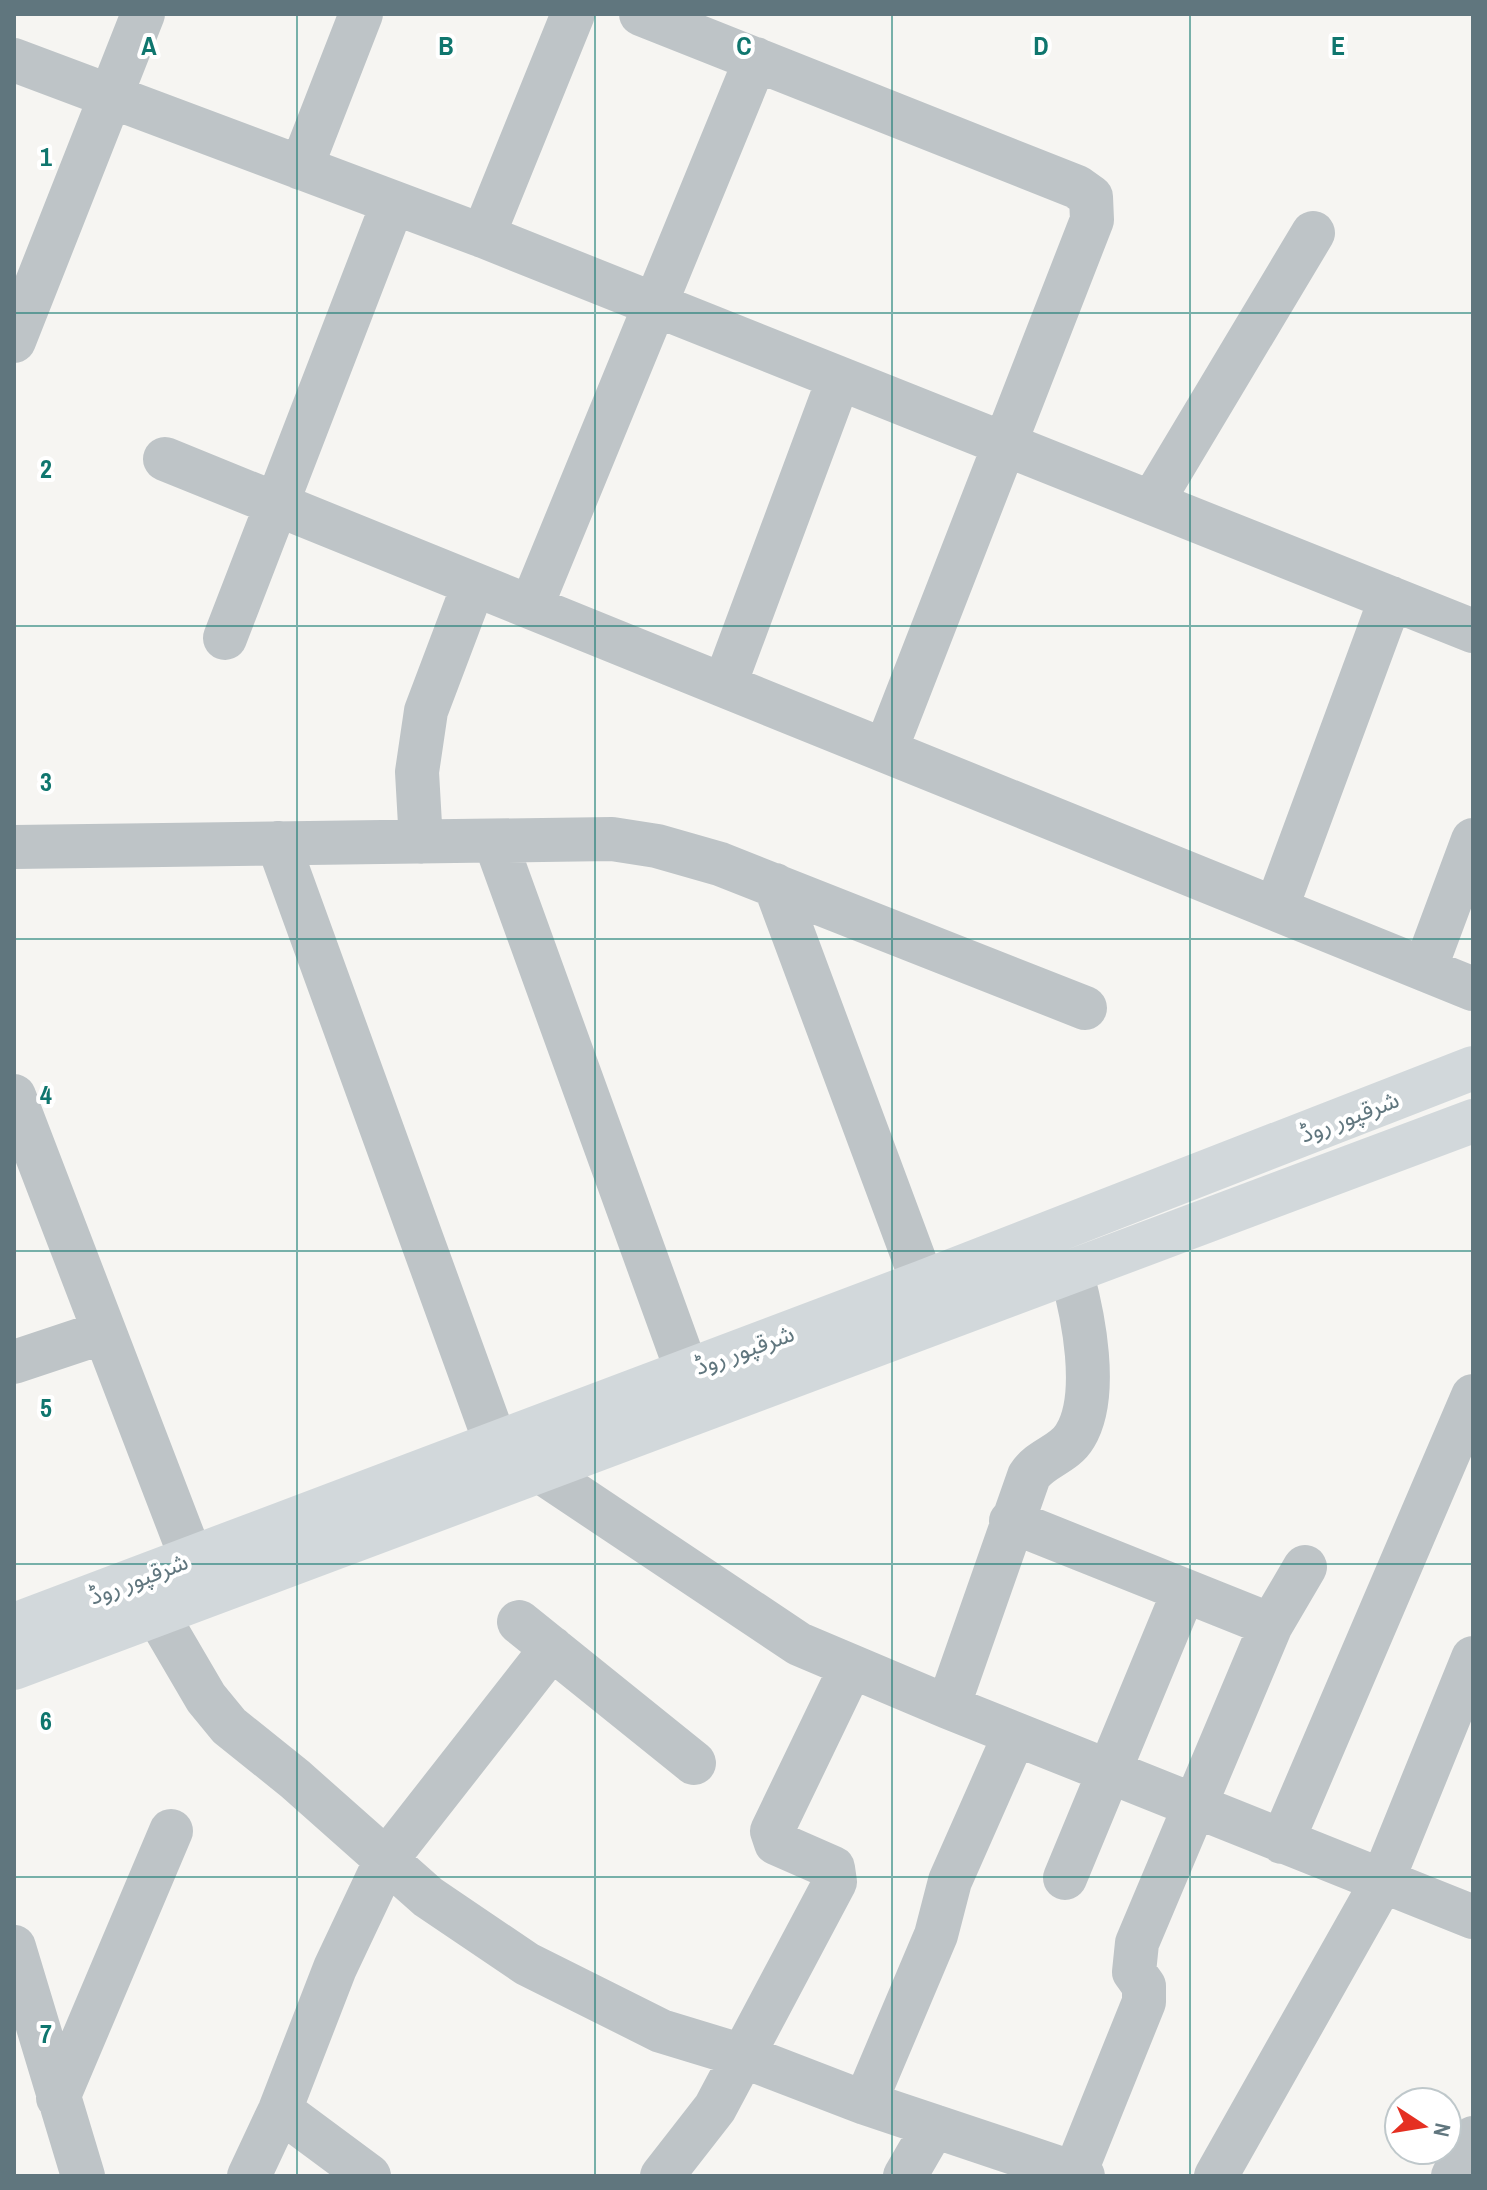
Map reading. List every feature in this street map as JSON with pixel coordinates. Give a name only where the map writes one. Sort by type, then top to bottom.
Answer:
[{"type":"main road","name":"شرقپور روڈ","points":[[14,1668],[158,1616],[198,1578],[494,1441],[694,1390],[930,1302],[1473,1068]]},
{"type":"main road","name":"شرقپور روڈ","points":[[930,1302],[1071,1271],[1473,1121]]},
{"type":"main road","name":"شرقپور روڈ","points":[[14,1625],[198,1578],[525,1477],[694,1390]]},
{"type":"street","points":[[14,341],[143,14]]},
{"type":"street","points":[[301,168],[361,14]]},
{"type":"street","points":[[483,236],[573,14]]},
{"type":"street","points":[[641,14],[1077,187],[1091,197],[1092,220],[886,749]]},
{"type":"street","points":[[531,607],[756,59]]},
{"type":"street","points":[[14,60],[483,236],[1473,631]]},
{"type":"street","points":[[225,638],[393,203]]},
{"type":"street","points":[[1152,502],[1313,233]]},
{"type":"street","points":[[725,684],[839,378]]},
{"type":"street","points":[[165,459],[1473,989]]},
{"type":"street","points":[[421,842],[417,772],[426,711],[474,584]]},
{"type":"street","points":[[1276,909],[1391,598]]},
{"type":"street","points":[[14,847],[612,839],[657,846],[775,885],[1085,1008]]},
{"type":"street","points":[[1425,969],[1473,840]]},
{"type":"street","points":[[495,841],[694,1390]]},
{"type":"street","points":[[278,843],[494,1441],[525,1477],[799,1644],[1382,1882],[1471,1910]]},
{"type":"street","points":[[775,885],[930,1302]]},
{"type":"street","points":[[14,1096],[198,1578]]},
{"type":"street","points":[[948,1707],[1011,1521],[1034,1468],[1062,1451],[1075,1436],[1081,1422],[1087,1343],[1071,1271]]},
{"type":"street","points":[[14,1362],[104,1332]]},
{"type":"street","points":[[1282,1842],[1473,1396]]},
{"type":"street","points":[[1011,1521],[1271,1625]]},
{"type":"street","points":[[158,1616],[206,1698],[229,1726],[464,1924],[527,1964],[661,2031],[743,2056],[865,2103],[1079,2174],[1144,2002],[1144,1986],[1134,1972],[1137,1943],[1271,1625],[1305,1567]]},
{"type":"street","points":[[1065,1878],[1184,1591]]},
{"type":"street","points":[[249,2176],[280,2110],[335,1968],[386,1860],[536,1635],[694,1763]]},
{"type":"street","points":[[1216,2176],[1382,1882],[1473,1658]]},
{"type":"street","points":[[662,2176],[709,2117],[835,1882],[833,1868],[776,1843],[772,1831],[851,1667]]},
{"type":"street","points":[[865,2103],[936,1935],[950,1881],[1015,1734]]},
{"type":"street","points":[[58,2098],[171,1831]]},
{"type":"street","points":[[14,1947],[83,2176]]},
{"type":"street","points":[[280,2110],[369,2176]]},
{"type":"street","points":[[905,2176],[934,2126]]},
{"type":"street","points":[[1453,2176],[1473,2138]]}]
